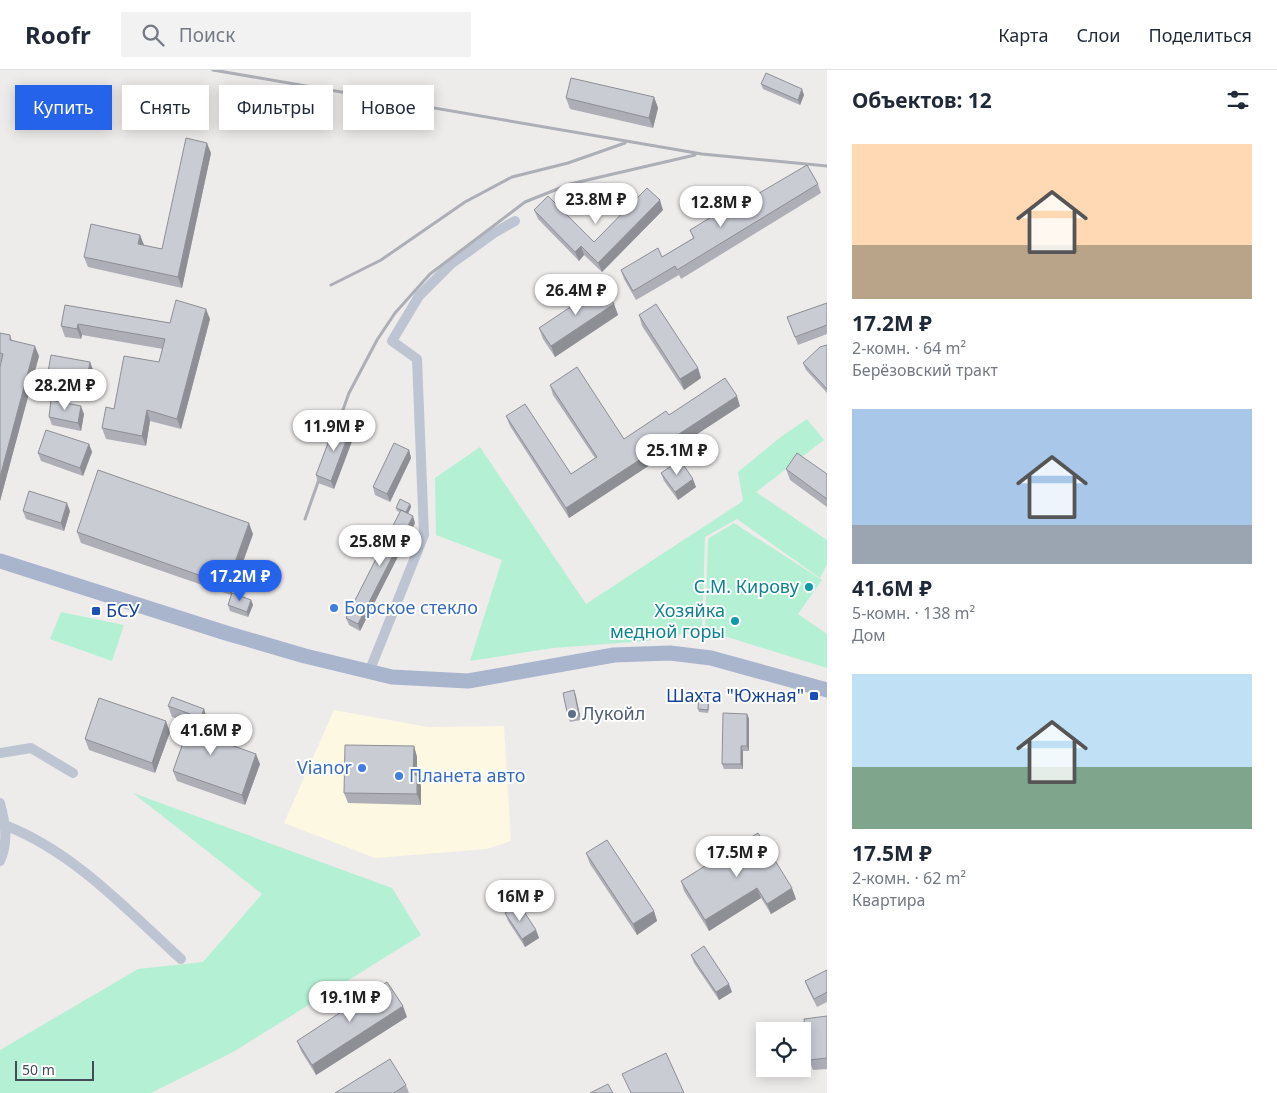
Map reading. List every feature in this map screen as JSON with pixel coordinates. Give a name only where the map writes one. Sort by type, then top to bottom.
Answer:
[{"type":"main road","points":[[0,560],[226,633],[305,656],[392,676],[468,681],[614,655],[670,652],[711,658],[827,690]]},
{"type":"street","points":[[369,672],[424,535],[417,359],[392,341],[419,296],[451,264],[494,233],[515,221]]},
{"type":"street","points":[[0,753],[31,748],[72,773]]},
{"type":"street","points":[[0,804],[6,826],[3,855],[0,861]]},
{"type":"street","points":[[6,826],[29,834],[83,870],[181,959]]},
{"type":"shaded area","points":[[334,710],[428,727],[504,726],[511,841],[487,849],[375,858],[284,823]]},
{"type":"green space","points":[[807,419],[824,440],[756,492],[827,540],[827,564],[820,578],[737,519],[705,537],[702,630],[646,641],[553,648],[470,661],[502,560],[436,535],[435,478],[480,447],[586,604],[743,501],[738,472],[782,436]]},
{"type":"green space","points":[[734,523],[822,580],[798,614],[827,634],[827,668],[705,630],[708,539]]},
{"type":"green space","points":[[61,612],[124,625],[112,661],[50,639]]},
{"type":"green space","points":[[133,793],[392,888],[421,935],[233,1052],[151,1093],[0,1093],[0,1050],[138,969],[203,962],[262,894]]},
{"type":"building","points":[[766,73],[802,89],[798,100],[761,84]]},
{"type":"building","points":[[571,78],[654,97],[649,118],[566,98]]},
{"type":"building","points":[[186,138],[207,143],[178,277],[84,257],[91,224],[140,235],[138,244],[162,249]]},
{"type":"building","points":[[807,165],[818,184],[677,270],[675,266],[633,291],[621,270],[658,248],[662,257],[694,238],[690,230],[754,191],[756,195]]},
{"type":"building","points":[[647,188],[660,200],[598,263],[581,246],[575,252],[534,210],[548,196],[594,242]]},
{"type":"building","points":[[602,286],[614,304],[551,346],[539,328]]},
{"type":"building","points":[[176,300],[206,309],[177,419],[147,410],[142,436],[102,428],[106,407],[114,409],[124,356],[159,362],[165,339],[78,324],[77,329],[61,326],[65,305],[170,323]]},
{"type":"building","points":[[827,303],[827,325],[795,337],[787,317]]},
{"type":"building","points":[[656,304],[698,368],[680,379],[639,315]]},
{"type":"building","points":[[0,333],[10,335],[10,340],[35,346],[0,477],[0,367],[3,354],[0,353]]},
{"type":"building","points":[[827,345],[827,389],[803,363],[820,347]]},
{"type":"building","points":[[51,355],[90,362],[87,379],[48,372]]},
{"type":"building","points":[[577,367],[624,439],[666,411],[669,415],[725,378],[737,396],[566,508],[506,416],[525,404],[571,474],[597,457],[550,385]]},
{"type":"building","points":[[51,400],[81,406],[78,423],[49,417]]},
{"type":"building","points":[[336,422],[351,428],[331,481],[316,475]]},
{"type":"building","points":[[46,430],[89,444],[80,468],[38,453]]},
{"type":"building","points":[[394,443],[409,450],[387,494],[373,487]]},
{"type":"building","points":[[797,453],[827,474],[827,499],[786,469]]},
{"type":"building","points":[[680,460],[693,479],[675,492],[661,473]]},
{"type":"building","points":[[98,470],[249,523],[227,585],[77,532]]},
{"type":"building","points":[[29,491],[67,503],[61,523],[23,511]]},
{"type":"building","points":[[400,499],[410,504],[406,512],[396,508]]},
{"type":"building","points":[[401,510],[413,516],[358,624],[346,618]]},
{"type":"building","points":[[232,593],[251,600],[247,612],[228,605]]},
{"type":"building","points":[[574,690],[579,715],[568,717],[563,693]]},
{"type":"building","points":[[699,693],[709,693],[708,710],[698,709]]},
{"type":"building","points":[[172,697],[204,709],[195,732],[256,754],[242,795],[173,771],[193,715],[168,706]]},
{"type":"building","points":[[99,698],[166,721],[152,763],[85,739]]},
{"type":"building","points":[[723,713],[747,714],[747,746],[741,746],[741,764],[722,764]]},
{"type":"building","points":[[345,745],[414,746],[413,775],[417,775],[417,794],[344,793]]},
{"type":"building","points":[[758,833],[792,888],[767,904],[757,888],[705,920],[681,881]]},
{"type":"building","points":[[607,840],[654,911],[633,924],[586,853]]},
{"type":"building","points":[[519,904],[536,930],[522,939],[505,913]]},
{"type":"building","points":[[704,946],[729,984],[716,992],[691,955]]},
{"type":"building","points":[[827,970],[827,992],[814,999],[805,981]]},
{"type":"building","points":[[387,982],[403,1006],[312,1065],[297,1041]]},
{"type":"building","points":[[827,1016],[827,1058],[811,1060],[811,1022],[804,1022],[804,1019]]},
{"type":"building","points":[[666,1053],[684,1093],[631,1093],[622,1074]]},
{"type":"building","points":[[390,1059],[406,1085],[394,1093],[335,1093]]},
{"type":"building","points":[[608,1084],[613,1093],[590,1093]]},
{"type":"railway","points":[[213,70],[702,154],[827,166]]},
{"type":"railway","points":[[331,285],[381,260],[465,202],[512,177],[568,163],[625,143]]},
{"type":"railway","points":[[334,435],[349,393],[377,340],[395,313],[430,274],[525,202],[570,184],[695,155]]},
{"type":"railway","points":[[305,519],[323,468]]},
{"type":"place","name":"С.М. Кирову","points":[[809,587]]},
{"type":"place","name":"Борское стекло","points":[[334,608]]},
{"type":"place","name":"БСУ","points":[[96,611]]},
{"type":"place","name":"Хозяйка медной горы","points":[[735,621]]},
{"type":"place","name":"Шахта \"Южная\"","points":[[814,696]]},
{"type":"place","name":"Лукойл","points":[[572,714]]},
{"type":"place","name":"Vianor","points":[[362,768]]},
{"type":"place","name":"Планета авто","points":[[399,776]]}]
